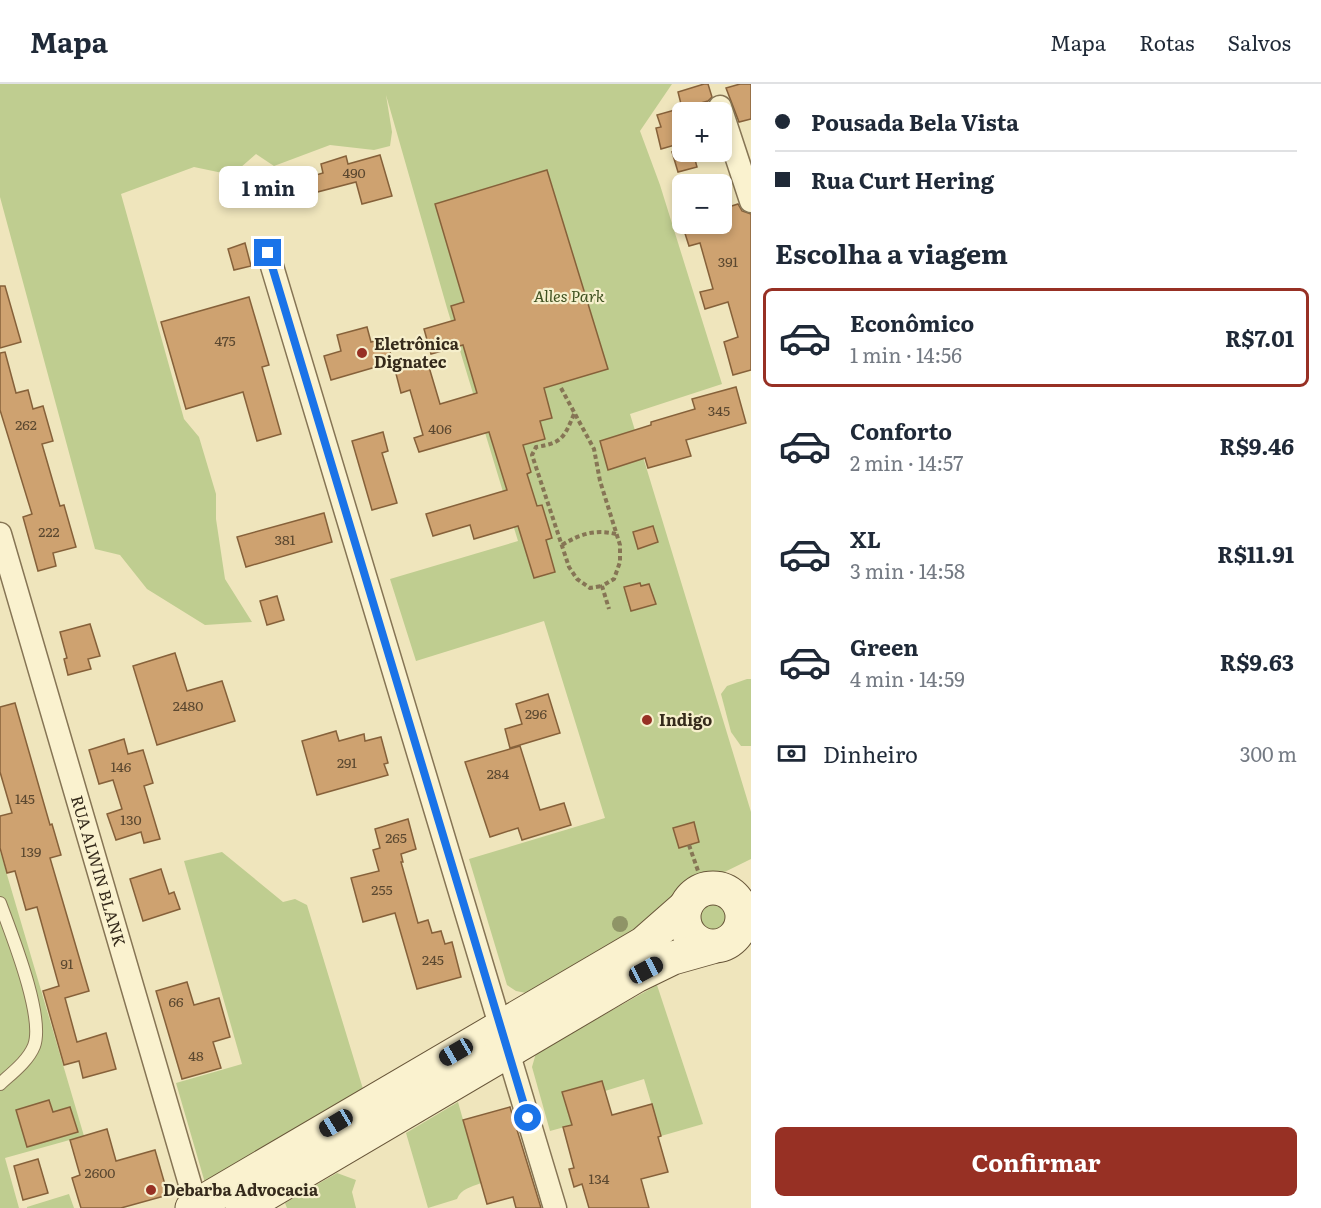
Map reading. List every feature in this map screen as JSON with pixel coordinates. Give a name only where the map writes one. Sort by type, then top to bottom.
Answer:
[{"type":"main road","points":[[242,1208],[504,1039],[644,943],[701,895],[751,877]]},
{"type":"main road","points":[[195,1207],[504,1039],[673,958],[730,941],[746,921],[737,900],[730,893],[701,895]]},
{"type":"main road","points":[[701,895],[685,926],[689,934],[704,946],[712,947]]},
{"type":"street","points":[[732,143],[751,201]]},
{"type":"street","points":[[268,253],[555,1208]]},
{"type":"street","name":"RUA ALWIN BLANK","points":[[0,534],[195,1207]]},
{"type":"lane","points":[[0,903],[33,1002],[37,1028],[34,1047],[21,1065],[0,1084]]},
{"type":"path","points":[[561,388],[590,438],[600,481],[617,534],[620,562],[614,579],[603,586],[590,588],[577,579],[569,567],[532,455],[536,447],[553,444],[565,436],[574,413]]},
{"type":"path","points":[[562,545],[588,533],[603,531],[617,534]]},
{"type":"path","points":[[603,586],[609,609]]},
{"type":"path","points":[[689,845],[701,895]]},
{"type":"green space","name":"Alles Park","points":[[0,84],[672,84],[640,131],[660,185],[672,224],[672,234],[675,234],[722,384],[630,414],[751,812],[751,859],[692,888],[640,926],[526,993],[516,991],[507,985],[469,859],[605,818],[544,621],[416,661],[390,579],[518,541],[447,308],[386,95],[392,132],[390,146],[374,150],[330,145],[274,166],[256,154],[232,175],[194,167],[121,194],[184,419],[199,437],[216,494],[216,519],[225,579],[252,622],[205,625],[147,589],[120,555],[95,549],[0,197]]},
{"type":"green space","points":[[751,679],[751,746],[741,746],[731,732],[721,694],[727,686]]},
{"type":"green space","points":[[0,851],[84,1136],[5,1158],[19,1208],[0,1208]]},
{"type":"green space","points":[[222,852],[283,902],[295,899],[307,905],[363,1089],[205,1183],[176,1083],[242,1064],[184,861]]},
{"type":"green space","points":[[713,904],[722,908],[726,917],[722,926],[713,930],[704,926],[700,917],[704,908]]},
{"type":"green space","points":[[657,985],[703,1124],[661,1136],[644,1079],[605,1091],[562,1092],[572,1125],[550,1131],[532,1067],[536,1053]]},
{"type":"green space","points":[[458,1102],[481,1183],[464,1191],[457,1199],[428,1208],[406,1133]]},
{"type":"green space","points":[[337,1173],[356,1180],[352,1192],[356,1208],[287,1208],[285,1203]]},
{"type":"green space","points":[[69,1194],[74,1208],[27,1208],[27,1207]]},
{"type":"building","points":[[708,84],[712,97],[708,101],[680,102],[678,92]]},
{"type":"building","points":[[751,84],[751,119],[739,122],[726,88]]},
{"type":"building","points":[[672,111],[672,146],[661,149],[656,128],[661,127],[657,115]]},
{"type":"building","points":[[380,155],[392,196],[362,204],[356,182],[279,202],[275,187],[323,173],[321,164],[346,156],[348,164]]},
{"type":"building","points":[[675,162],[696,162],[697,167],[678,172]]},
{"type":"building","points":[[547,170],[608,369],[544,388],[552,418],[540,421],[545,439],[523,445],[531,472],[527,474],[537,506],[542,505],[552,538],[546,540],[555,572],[534,578],[518,526],[474,539],[470,525],[433,536],[426,514],[507,490],[489,432],[419,452],[414,438],[423,435],[410,390],[401,393],[394,366],[426,357],[440,404],[477,393],[463,345],[431,354],[424,329],[455,320],[451,306],[464,302],[435,204]]},
{"type":"building","points":[[738,204],[742,211],[751,214],[751,370],[733,375],[724,342],[738,337],[728,302],[705,309],[700,292],[713,289],[700,243],[689,246],[685,234],[732,234],[732,206]]},
{"type":"building","points":[[245,243],[251,266],[234,270],[228,249]]},
{"type":"building","points":[[0,286],[5,286],[21,342],[0,348]]},
{"type":"building","points":[[249,297],[269,365],[262,367],[281,434],[257,441],[243,392],[186,409],[161,322]]},
{"type":"building","name":"Eletrônica Dignatec","points":[[367,327],[371,342],[386,338],[393,362],[331,380],[324,356],[341,351],[337,335]]},
{"type":"building","points":[[5,352],[16,393],[28,390],[33,409],[43,406],[53,441],[42,444],[60,506],[64,505],[76,547],[53,553],[56,566],[38,571],[23,517],[32,514],[0,410],[0,353]]},
{"type":"building","points":[[736,387],[746,423],[686,440],[691,456],[648,468],[645,458],[608,470],[600,441],[695,409],[692,399]]},
{"type":"building","points":[[383,432],[388,451],[382,453],[397,503],[372,510],[352,441]]},
{"type":"building","points":[[324,513],[332,542],[246,567],[237,537]]},
{"type":"building","points":[[653,526],[658,542],[638,549],[633,532]]},
{"type":"building","points":[[640,583],[641,586],[649,584],[656,604],[631,611],[624,587]]},
{"type":"building","points":[[277,596],[284,620],[267,625],[260,601]]},
{"type":"building","points":[[90,624],[100,656],[88,659],[91,669],[68,675],[64,659],[67,658],[60,632]]},
{"type":"building","points":[[175,653],[187,691],[222,681],[235,721],[157,745],[133,666]]},
{"type":"building","points":[[548,694],[560,733],[510,748],[505,729],[522,724],[516,704]]},
{"type":"building","points":[[15,703],[50,825],[52,824],[61,855],[50,858],[89,991],[65,998],[77,1042],[106,1033],[116,1069],[83,1078],[79,1061],[64,1065],[43,991],[59,986],[37,907],[26,910],[15,871],[7,873],[0,848],[0,816],[12,813],[0,772],[0,707]]},
{"type":"building","points":[[336,731],[339,741],[364,734],[365,741],[381,737],[388,763],[384,764],[388,775],[317,795],[302,741]]},
{"type":"building","points":[[124,739],[128,754],[143,750],[153,783],[144,786],[160,839],[144,843],[141,832],[116,840],[107,814],[122,809],[113,780],[99,784],[89,750]]},
{"type":"building","points":[[520,746],[540,810],[564,803],[571,825],[522,840],[518,828],[490,837],[465,762]]},
{"type":"building","points":[[408,819],[416,849],[401,854],[403,862],[401,862],[418,923],[428,920],[432,933],[441,931],[445,944],[452,942],[461,977],[417,989],[395,913],[363,922],[351,878],[379,871],[373,850],[380,848],[375,829]]},
{"type":"building","points":[[694,822],[699,842],[679,848],[673,828]]},
{"type":"building","points":[[161,869],[169,894],[174,892],[180,909],[143,921],[130,879]]},
{"type":"building","points":[[187,982],[194,1005],[219,998],[230,1037],[213,1042],[221,1068],[182,1079],[156,991]]},
{"type":"building","points":[[602,1081],[612,1115],[652,1104],[668,1172],[641,1179],[649,1208],[589,1208],[582,1184],[574,1187],[569,1169],[574,1168],[563,1127],[572,1125],[562,1092]]},
{"type":"building","points":[[49,1100],[53,1112],[70,1107],[78,1132],[27,1147],[16,1110]]},
{"type":"building","points":[[510,1107],[541,1208],[516,1208],[513,1197],[487,1204],[463,1120]]},
{"type":"building","points":[[107,1129],[116,1161],[155,1150],[168,1195],[121,1208],[81,1208],[72,1178],[80,1175],[70,1140]]},
{"type":"building","points":[[38,1159],[48,1193],[23,1200],[14,1166]]},
{"type":"place","name":"Eletrônica Dignatec","points":[[362,353]]},
{"type":"place","name":"Indigo","points":[[647,720]]},
{"type":"place","name":"Debarba Advocacia","points":[[151,1190]]},
{"type":"route","points":[[268,253],[528,1118]]}]
